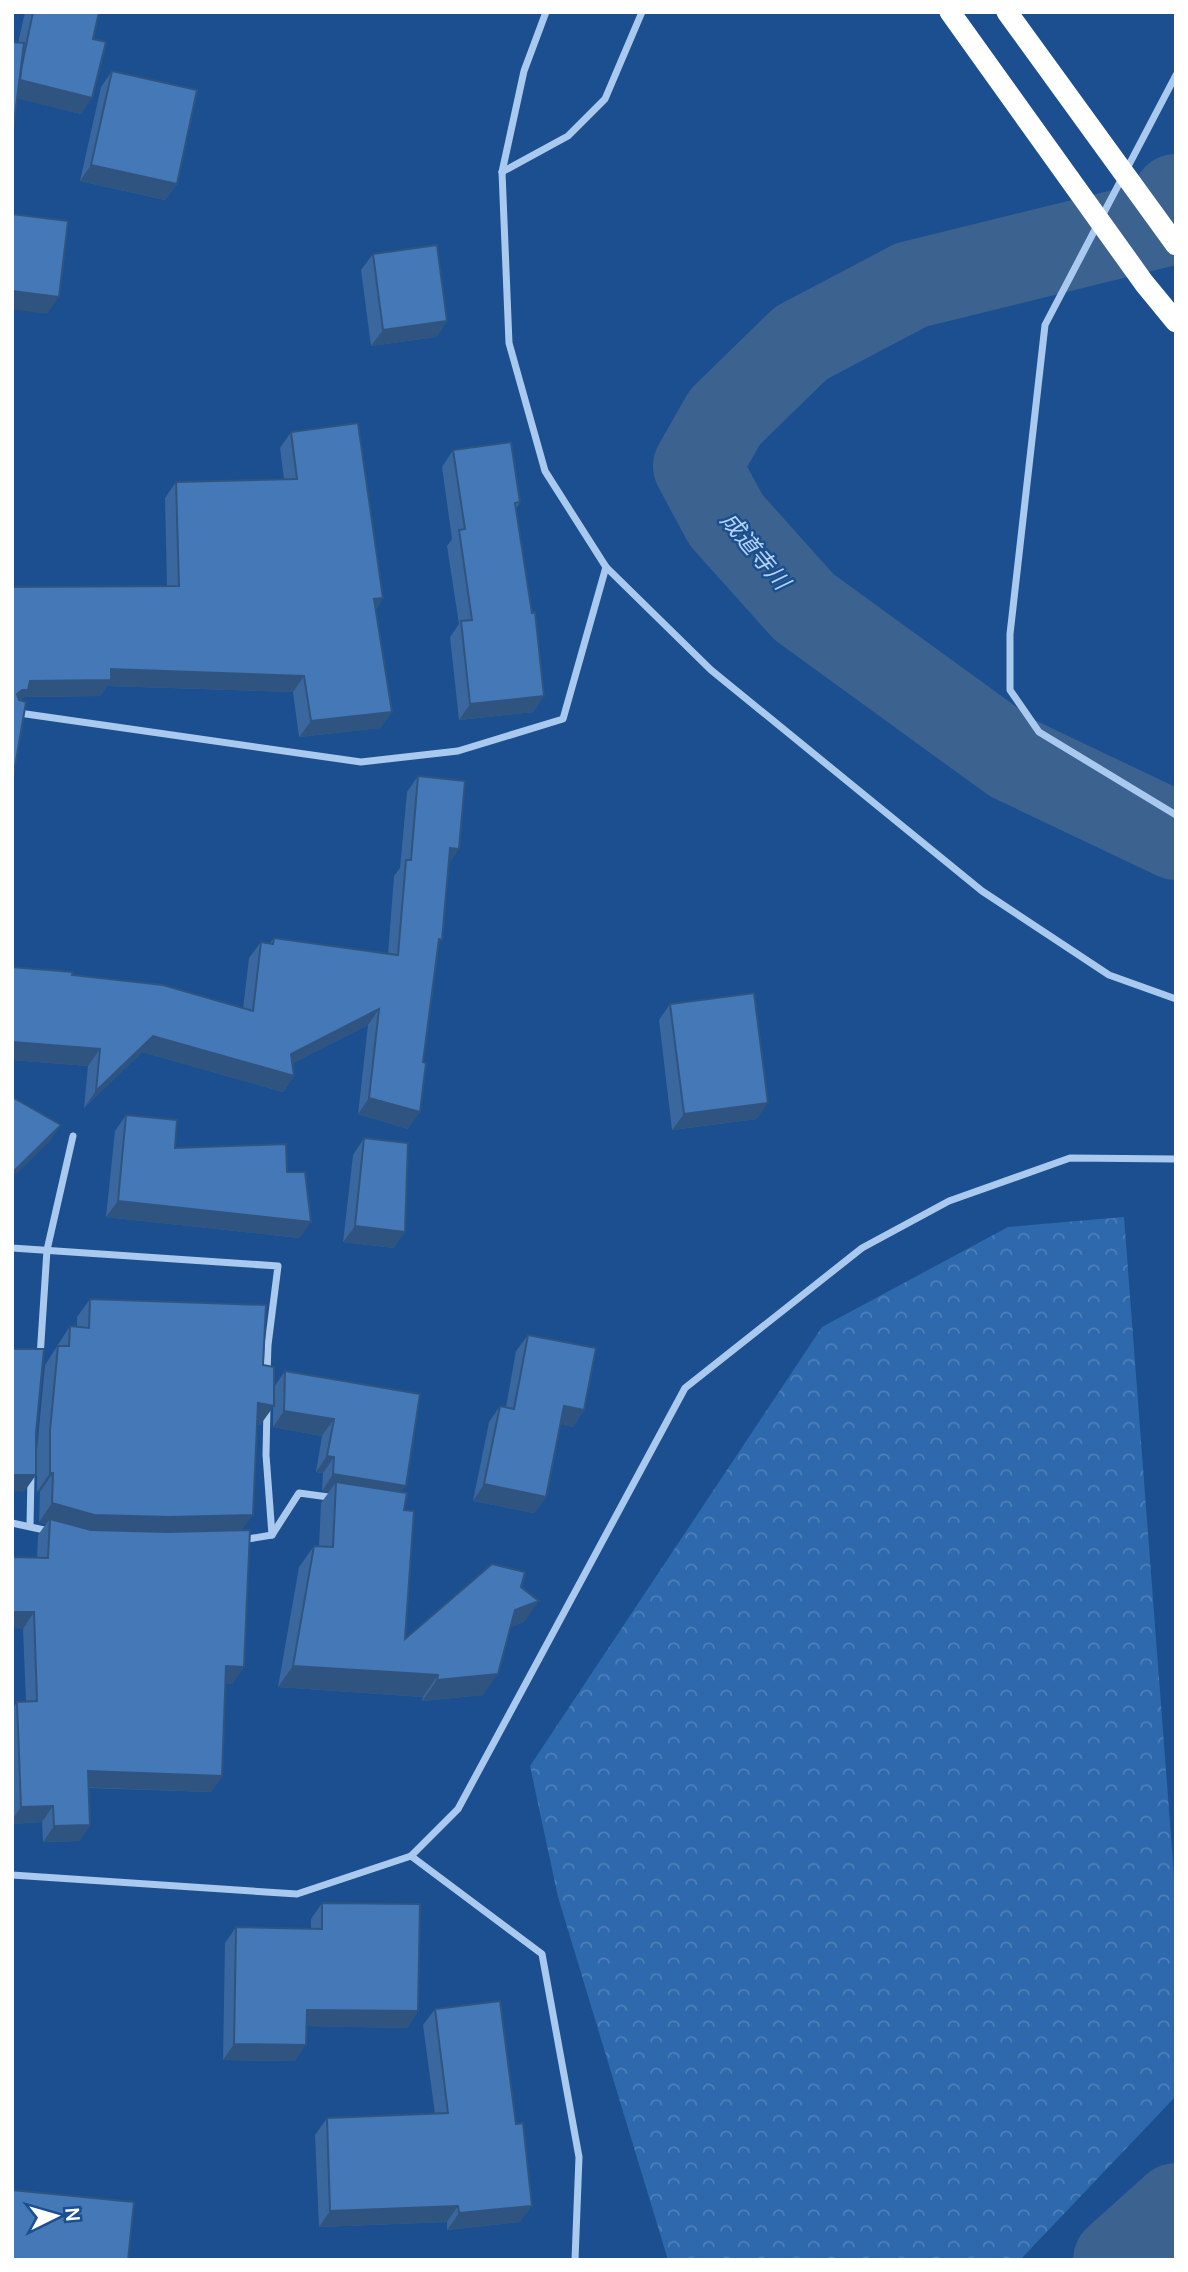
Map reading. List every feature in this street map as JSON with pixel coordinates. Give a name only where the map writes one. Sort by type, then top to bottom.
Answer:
[{"type":"highway","points":[[950,12],[1144,283],[1176,322]]},
{"type":"highway","points":[[1007,12],[1176,245]]},
{"type":"street","points":[[546,12],[524,71],[502,172],[509,342],[545,471],[606,567],[711,670],[982,891],[1108,975],[1176,999]]},
{"type":"street","points":[[502,172],[568,136],[605,99],[642,12]]},
{"type":"street","points":[[1176,75],[1045,326],[1010,634],[1010,690],[1039,732],[1176,815]]},
{"type":"street","points":[[12,712],[361,762],[458,751],[563,719],[606,567]]},
{"type":"street","points":[[40,1367],[47,1250],[74,1136]]},
{"type":"street","points":[[12,1875],[297,1894],[411,1856],[458,1809],[685,1388],[862,1248],[949,1201],[1070,1158],[1176,1159]]},
{"type":"street","points":[[12,1248],[278,1266],[268,1345],[267,1386]]},
{"type":"street","points":[[267,1400],[265,1455],[272,1535]]},
{"type":"street","points":[[30,1526],[31,1462]]},
{"type":"street","points":[[238,1540],[272,1535],[299,1493],[341,1499]]},
{"type":"street","points":[[12,1523],[55,1533]]},
{"type":"street","points":[[411,1856],[542,1954],[579,2157],[575,2260]]},
{"type":"green space","points":[[1124,1217],[1176,1902],[1176,2096],[1020,2260],[668,2260],[558,1897],[530,1766],[822,1327],[1008,1227]]},
{"type":"building","points":[[33,12],[99,12],[93,39],[106,42],[92,98],[20,80]]},
{"type":"building","points":[[12,42],[24,43],[12,139]]},
{"type":"building","points":[[112,71],[197,90],[177,184],[91,165]]},
{"type":"building","points":[[12,214],[68,221],[59,297],[12,291]]},
{"type":"building","points":[[437,245],[447,321],[383,330],[373,254]]},
{"type":"building","points":[[358,423],[383,598],[374,599],[392,712],[311,721],[304,676],[111,669],[111,680],[30,681],[28,690],[17,694],[19,700],[26,702],[12,784],[12,587],[179,586],[176,482],[297,479],[291,432]]},
{"type":"building","points":[[511,442],[520,502],[515,503],[532,613],[535,612],[544,696],[470,704],[461,621],[472,620],[459,530],[465,529],[453,450]]},
{"type":"building","points":[[418,776],[465,781],[459,849],[450,848],[442,940],[439,939],[423,1062],[426,1063],[420,1112],[369,1098],[379,1009],[291,1054],[294,1076],[153,1036],[96,1091],[100,1049],[12,1042],[12,967],[73,972],[72,975],[163,985],[253,1011],[261,942],[273,944],[274,938],[398,955],[406,860],[411,860]]},
{"type":"building","points":[[754,993],[768,1103],[684,1114],[670,1004]]},
{"type":"building","points":[[12,1097],[61,1125],[12,1173]]},
{"type":"building","points":[[126,1115],[177,1120],[175,1148],[286,1144],[287,1172],[305,1172],[311,1222],[118,1201]]},
{"type":"building","points":[[364,1138],[408,1143],[405,1232],[355,1226]]},
{"type":"building","points":[[90,1299],[266,1305],[263,1365],[274,1367],[274,1406],[258,1403],[253,1515],[94,1515],[52,1503],[50,1431],[58,1346],[69,1346],[70,1326],[89,1328]]},
{"type":"building","points":[[528,1335],[596,1348],[584,1410],[564,1406],[546,1497],[484,1484],[500,1406],[514,1409]]},
{"type":"building","points":[[12,1349],[44,1349],[36,1433],[36,1475],[12,1475]]},
{"type":"building","points":[[285,1371],[420,1394],[406,1486],[333,1474],[334,1457],[327,1456],[334,1419],[284,1411]]},
{"type":"building","points":[[336,1482],[407,1493],[404,1510],[414,1511],[405,1639],[492,1564],[525,1572],[521,1587],[539,1601],[515,1610],[498,1674],[437,1680],[438,1675],[293,1666],[314,1546],[333,1547]]},
{"type":"building","points":[[50,1519],[91,1530],[250,1530],[244,1667],[226,1666],[222,1776],[88,1771],[90,1825],[54,1826],[53,1806],[21,1807],[17,1702],[37,1701],[34,1612],[12,1612],[12,1557],[48,1558]]},
{"type":"building","points":[[322,1903],[420,1904],[418,2011],[307,2010],[306,2045],[234,2044],[236,1927],[322,1929]]},
{"type":"building","points":[[500,2001],[516,2124],[523,2123],[532,2206],[459,2213],[458,2206],[330,2211],[327,2118],[448,2113],[435,2009]]},
{"type":"building","points":[[12,2190],[134,2202],[128,2260],[12,2260]]},
{"type":"waterway","name":"成道寺川","points":[[1176,198],[1171,221],[911,285],[801,343],[725,417],[697,466],[726,520],[804,607],[1012,758],[1176,836]]},
{"type":"waterway","name":"成道寺川","points":[[1117,2260],[1176,2207]]}]
